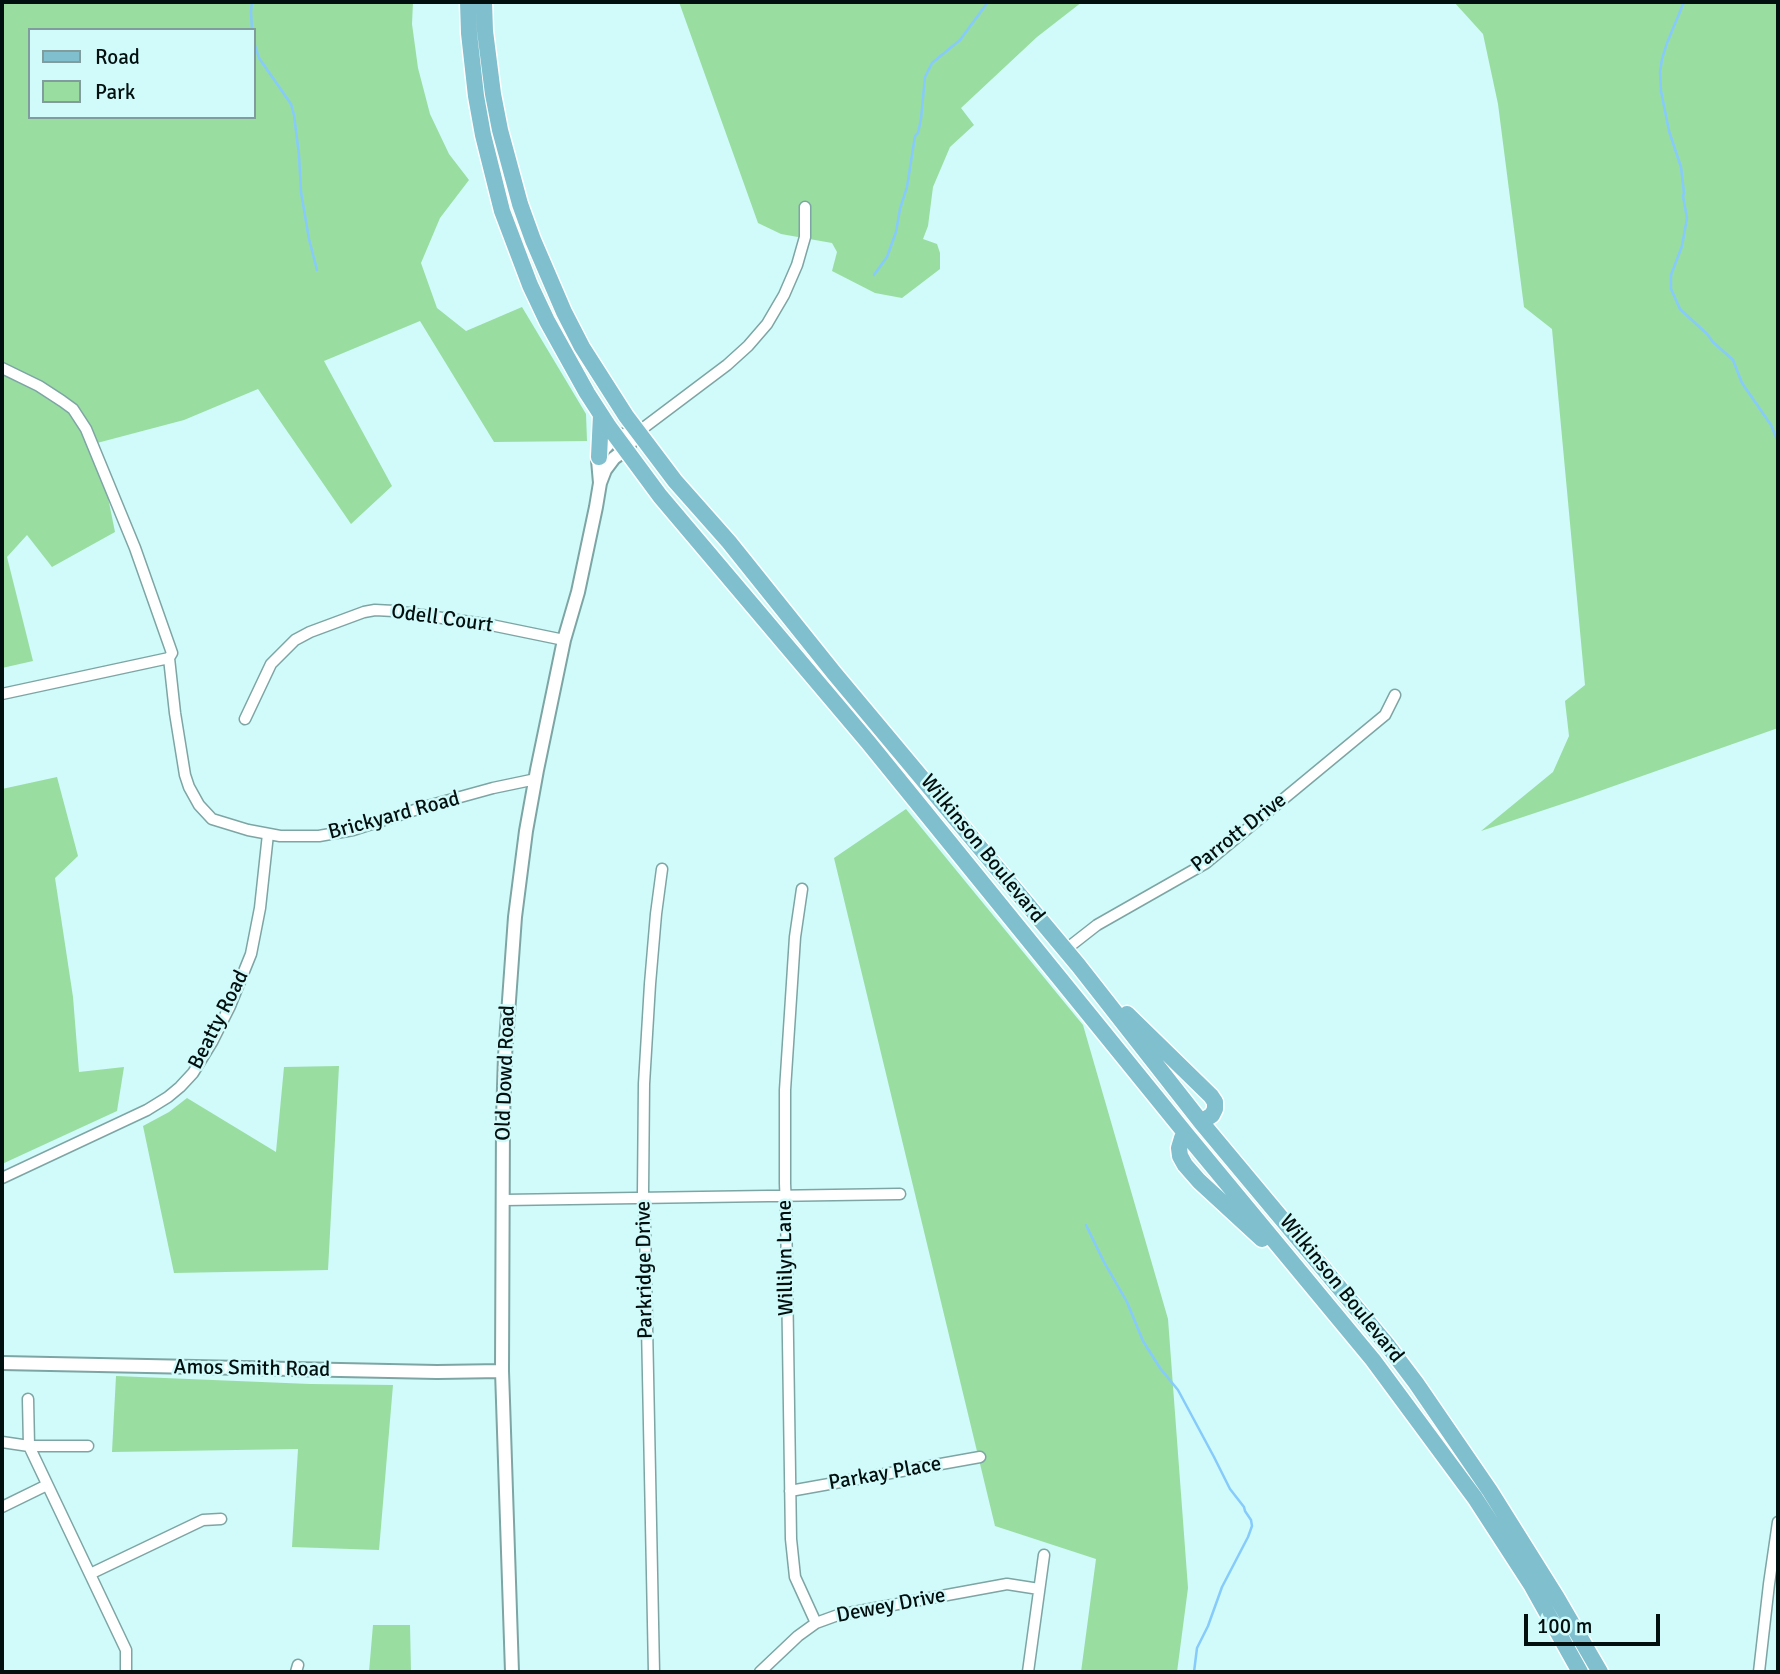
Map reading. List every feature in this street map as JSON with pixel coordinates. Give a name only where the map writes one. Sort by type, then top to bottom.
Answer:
[{"type":"main road","name":"Wilkinson Boulevard","points":[[468,2],[472,70],[483,135],[502,211],[547,321],[620,444],[660,496],[902,784],[1186,1134],[1179,1147],[1185,1165],[1315,1290],[1373,1360],[1475,1498],[1532,1586],[1580,1672]]},
{"type":"main road","name":"Wilkinson Boulevard","points":[[484,2],[489,66],[500,130],[520,204],[564,312],[582,347],[626,416],[675,481],[729,542],[834,673],[1078,965],[1201,1122],[1388,1346],[1490,1491],[1600,1672]]},
{"type":"main road","points":[[472,70],[489,66]]},
{"type":"main road","points":[[599,457],[601,415]]},
{"type":"main road","points":[[1078,965],[1212,1096],[1215,1109],[1212,1115],[1201,1122]]},
{"type":"street","points":[[599,457],[602,451],[620,444],[638,432],[727,365],[767,324],[797,265],[805,237],[805,206]]},
{"type":"street","name":"Brickyard Road","points":[[2,368],[62,401],[73,409],[86,429],[135,548],[172,653],[169,658],[183,764],[191,792],[212,818],[268,834],[299,837],[335,834],[493,788],[536,779]]},
{"type":"street","name":"Old Dowd Road","points":[[512,1672],[502,1370],[503,1118],[511,967],[520,877],[536,779],[564,640],[585,561],[600,483],[620,444]]},
{"type":"street","name":"Old Dowd Road","points":[[599,457],[600,483]]},
{"type":"street","name":"Odell Court","points":[[245,719],[271,664],[295,640],[364,612],[394,611],[491,625],[564,640]]},
{"type":"street","points":[[2,694],[169,658]]},
{"type":"street","name":"Parrott Drive","points":[[1065,950],[1097,925],[1206,863],[1385,715],[1395,695]]},
{"type":"street","name":"Beatty Road","points":[[2,1178],[160,1103],[193,1073],[230,1006],[251,954],[260,908],[268,834]]},
{"type":"street","name":"Parkridge Drive","points":[[654,1672],[643,1199],[649,996],[662,869]]},
{"type":"street","name":"Willilyn Lane","points":[[802,889],[795,937],[785,1139],[790,1539],[795,1577],[816,1623]]},
{"type":"street","points":[[1186,1134],[1201,1122]]},
{"type":"street","points":[[504,1200],[900,1194]]},
{"type":"street","name":"Amos Smith Road","points":[[2,1363],[423,1372],[502,1370]]},
{"type":"street","points":[[28,1399],[29,1446],[126,1650],[126,1672]]},
{"type":"street","points":[[2,1442],[29,1446],[88,1446]]},
{"type":"street","points":[[1443,1454],[1458,1443]]},
{"type":"street","name":"Parkay Place","points":[[790,1491],[980,1457]]},
{"type":"street","points":[[2,1507],[47,1485]]},
{"type":"street","points":[[89,1574],[203,1520],[221,1519]]},
{"type":"street","points":[[1759,1672],[1778,1522]]},
{"type":"street","points":[[1028,1672],[1044,1555]]},
{"type":"street","name":"Dewey Drive","points":[[760,1672],[798,1636],[816,1623],[838,1615],[1007,1584],[1039,1589]]},
{"type":"green space","points":[[2,2],[413,2],[412,24],[418,68],[430,114],[449,154],[469,180],[440,218],[421,263],[437,308],[466,331],[522,307],[586,414],[587,441],[494,442],[420,321],[324,361],[392,486],[351,524],[258,389],[184,420],[97,443],[115,532],[52,567],[27,535],[7,557],[33,661],[2,668]]},
{"type":"green space","points":[[679,2],[1082,2],[1037,37],[961,108],[974,125],[950,147],[933,187],[928,226],[923,239],[937,244],[940,269],[902,298],[875,293],[832,271],[837,252],[832,243],[781,234],[758,223]]},
{"type":"green space","points":[[1454,2],[1778,2],[1778,728],[1481,831],[1553,772],[1569,736],[1565,701],[1585,685],[1552,329],[1524,307],[1498,104],[1483,34]]},
{"type":"green space","points":[[57,777],[78,856],[55,878],[73,997],[79,1072],[124,1067],[117,1111],[2,1164],[2,789]]},
{"type":"green space","points":[[906,809],[1083,1025],[1168,1319],[1188,1588],[1177,1672],[1081,1672],[1096,1559],[995,1526],[834,858]]},
{"type":"green space","points":[[339,1066],[328,1270],[174,1273],[143,1126],[169,1112],[187,1098],[276,1152],[284,1067]]},
{"type":"green space","points":[[116,1376],[393,1385],[379,1550],[292,1547],[298,1449],[112,1452]]},
{"type":"green space","points":[[373,1625],[410,1625],[411,1672],[369,1672]]},
{"type":"waterway","points":[[252,2],[252,28]]},
{"type":"waterway","points":[[874,275],[887,257],[896,232],[915,136],[921,119],[925,77],[932,63],[960,40],[988,2]]},
{"type":"waterway","points":[[1684,2],[1667,43],[1660,72],[1669,131],[1681,167],[1687,218],[1682,246],[1671,275],[1671,289],[1680,309],[1733,360],[1742,383],[1771,425],[1778,442]]},
{"type":"waterway","points":[[256,48],[259,58],[291,104],[299,155],[301,192],[317,270]]},
{"type":"waterway","points":[[1086,1225],[1127,1302],[1143,1341],[1178,1390],[1230,1489],[1251,1520],[1248,1537],[1222,1587],[1197,1648],[1194,1672]]}]
